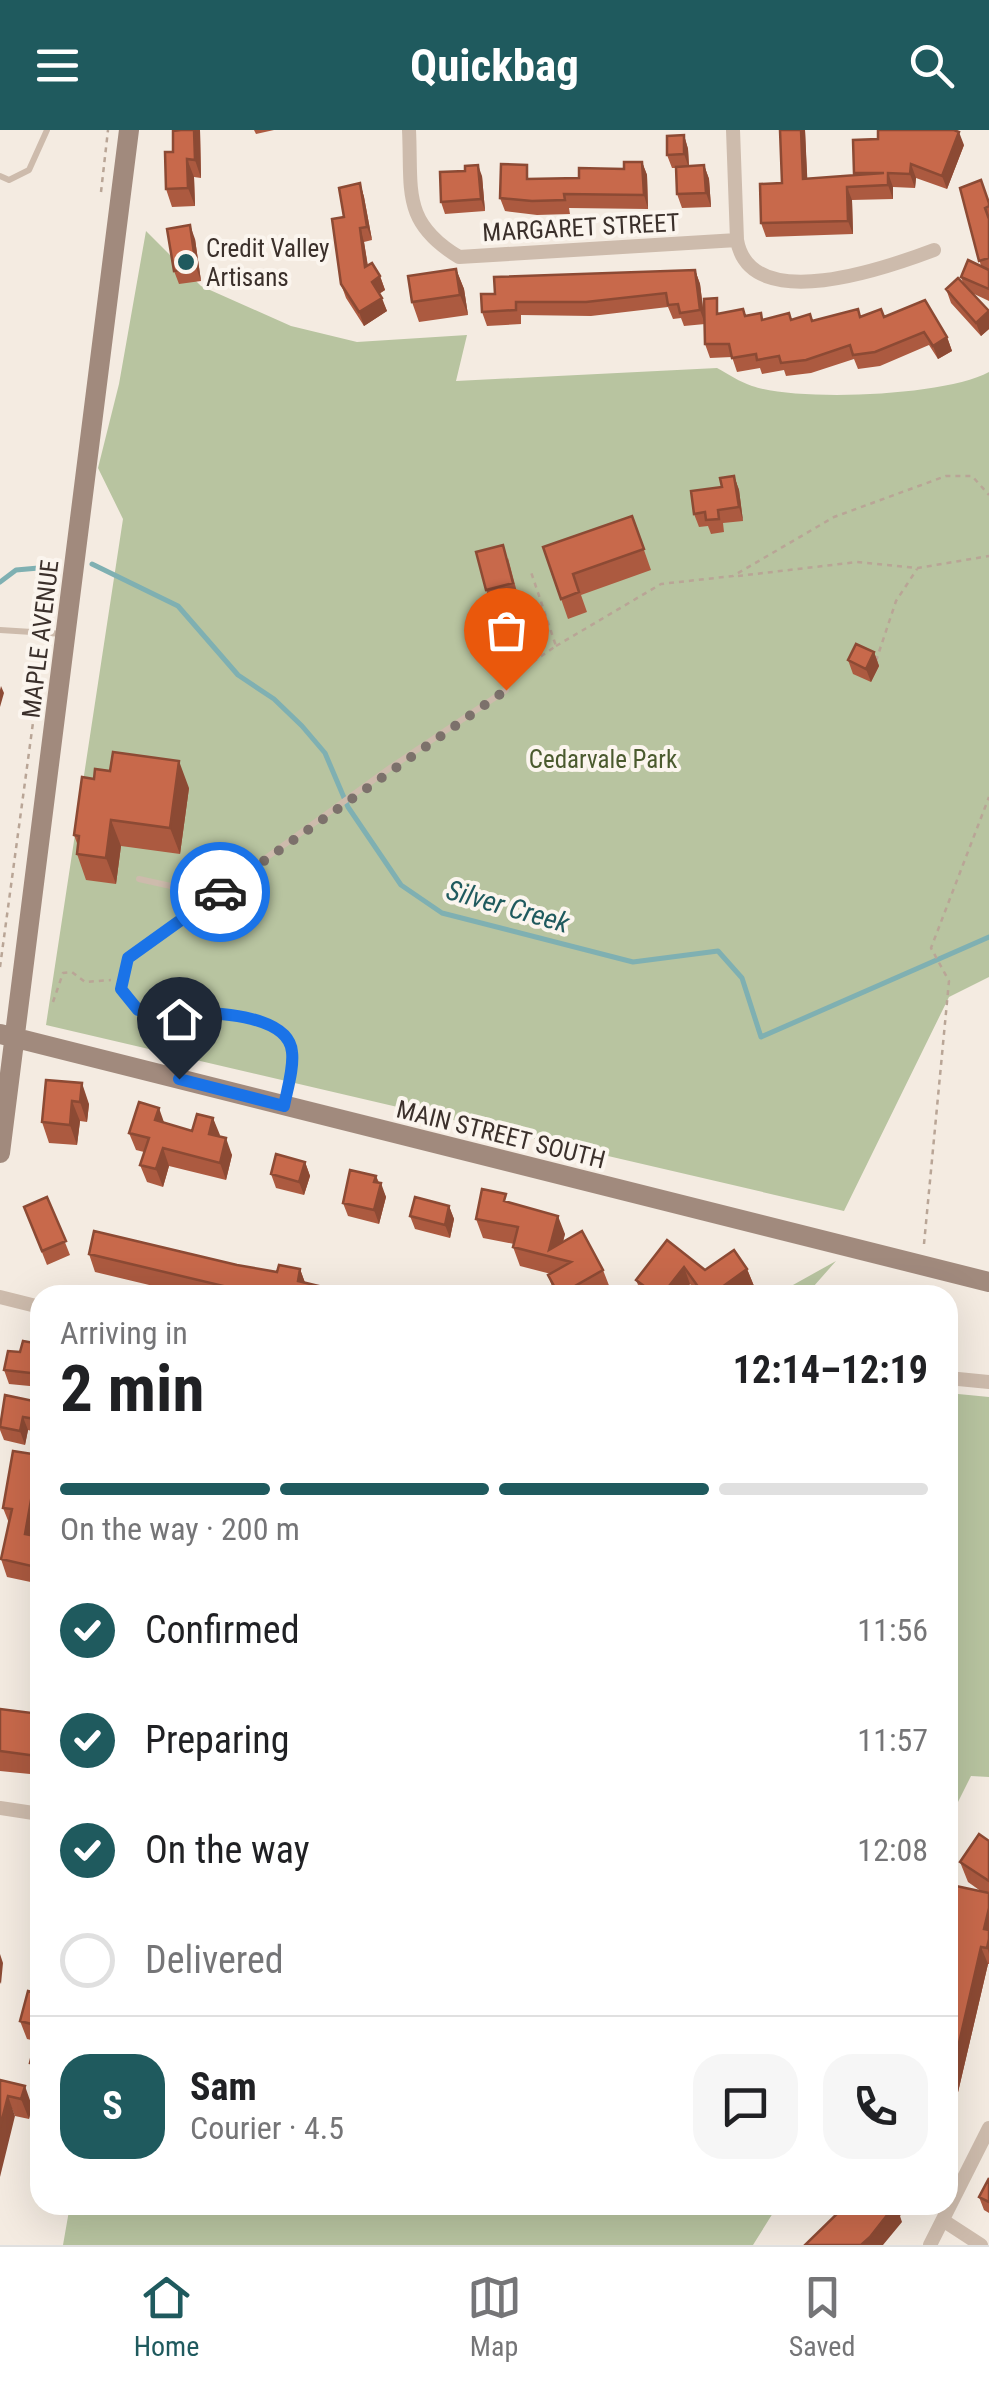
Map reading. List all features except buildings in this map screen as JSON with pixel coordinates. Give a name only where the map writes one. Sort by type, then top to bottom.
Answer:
[{"type":"main road","name":"MAPLE AVENUE","points":[[0,1154],[8,1036],[56,633],[129,130]]},
{"type":"main road","name":"MAIN STREET SOUTH","points":[[8,1036],[989,1282]]},
{"type":"street","name":"MARGARET STREET","points":[[410,130],[413,210],[432,240],[459,257],[737,240]]},
{"type":"street","points":[[733,130],[737,240],[739,254],[752,269],[792,283],[872,273],[934,250]]},
{"type":"street","points":[[0,1297],[30,1304]]},
{"type":"street","points":[[958,1379],[989,1382]]},
{"type":"street","points":[[0,1808],[30,1812]]},
{"type":"street","points":[[958,2191],[989,2128]]},
{"type":"street","points":[[930,2245],[946,2215]]},
{"type":"street","points":[[944,2220],[980,2245]]},
{"type":"lane","points":[[0,176],[9,180],[28,170],[47,130]]},
{"type":"lane","points":[[0,630],[56,633]]},
{"type":"lane","points":[[284,1106],[292,1052],[284,1030],[264,1019],[138,1010],[121,989],[128,958],[504,687]]},
{"type":"lane","points":[[138,879],[180,888],[197,908]]},
{"type":"path","points":[[99,208],[108,130]]},
{"type":"path","points":[[733,576],[834,517],[946,476],[972,476],[989,494]]},
{"type":"path","points":[[504,687],[556,646],[660,584],[857,562],[918,568],[989,556]]},
{"type":"path","points":[[876,663],[896,601],[918,568]]},
{"type":"path","points":[[530,569],[556,646]]},
{"type":"path","points":[[0,966],[56,633]]},
{"type":"path","points":[[924,1248],[950,981],[931,948],[989,797]]},
{"type":"path","points":[[53,1002],[62,973],[72,972],[86,982],[124,978]]},
{"type":"green space","name":"Cedarvale Park","points":[[146,231],[201,286],[291,326],[357,342],[467,335],[456,381],[717,368],[752,386],[774,391],[836,395],[940,387],[989,372],[989,977],[949,997],[844,1211],[46,1025],[123,519],[98,468],[119,384]]},
{"type":"green space","points":[[836,1261],[815,1285],[793,1285]]},
{"type":"green space","points":[[958,1394],[989,1397],[989,1777],[971,1776],[958,1802]]},
{"type":"green space","points":[[68,2215],[772,2215],[753,2245],[63,2245]]},
{"type":"waterway","name":"Silver Creek","points":[[92,564],[178,606],[238,675],[274,699],[302,726],[325,753],[348,807],[401,885],[442,913],[633,962],[718,951],[742,978],[761,1037],[989,937]]},
{"type":"waterway","name":"Silver Creek","points":[[0,582],[16,570],[50,567]]},
{"type":"way so far","points":[[220,892],[506,690]]},
{"type":"place","name":"Credit Valley Artisans","points":[[186,262]]},
{"type":"route","points":[[179,1079],[284,1106],[292,1052],[284,1030],[264,1019],[138,1010],[121,989],[128,958],[220,892]]}]
